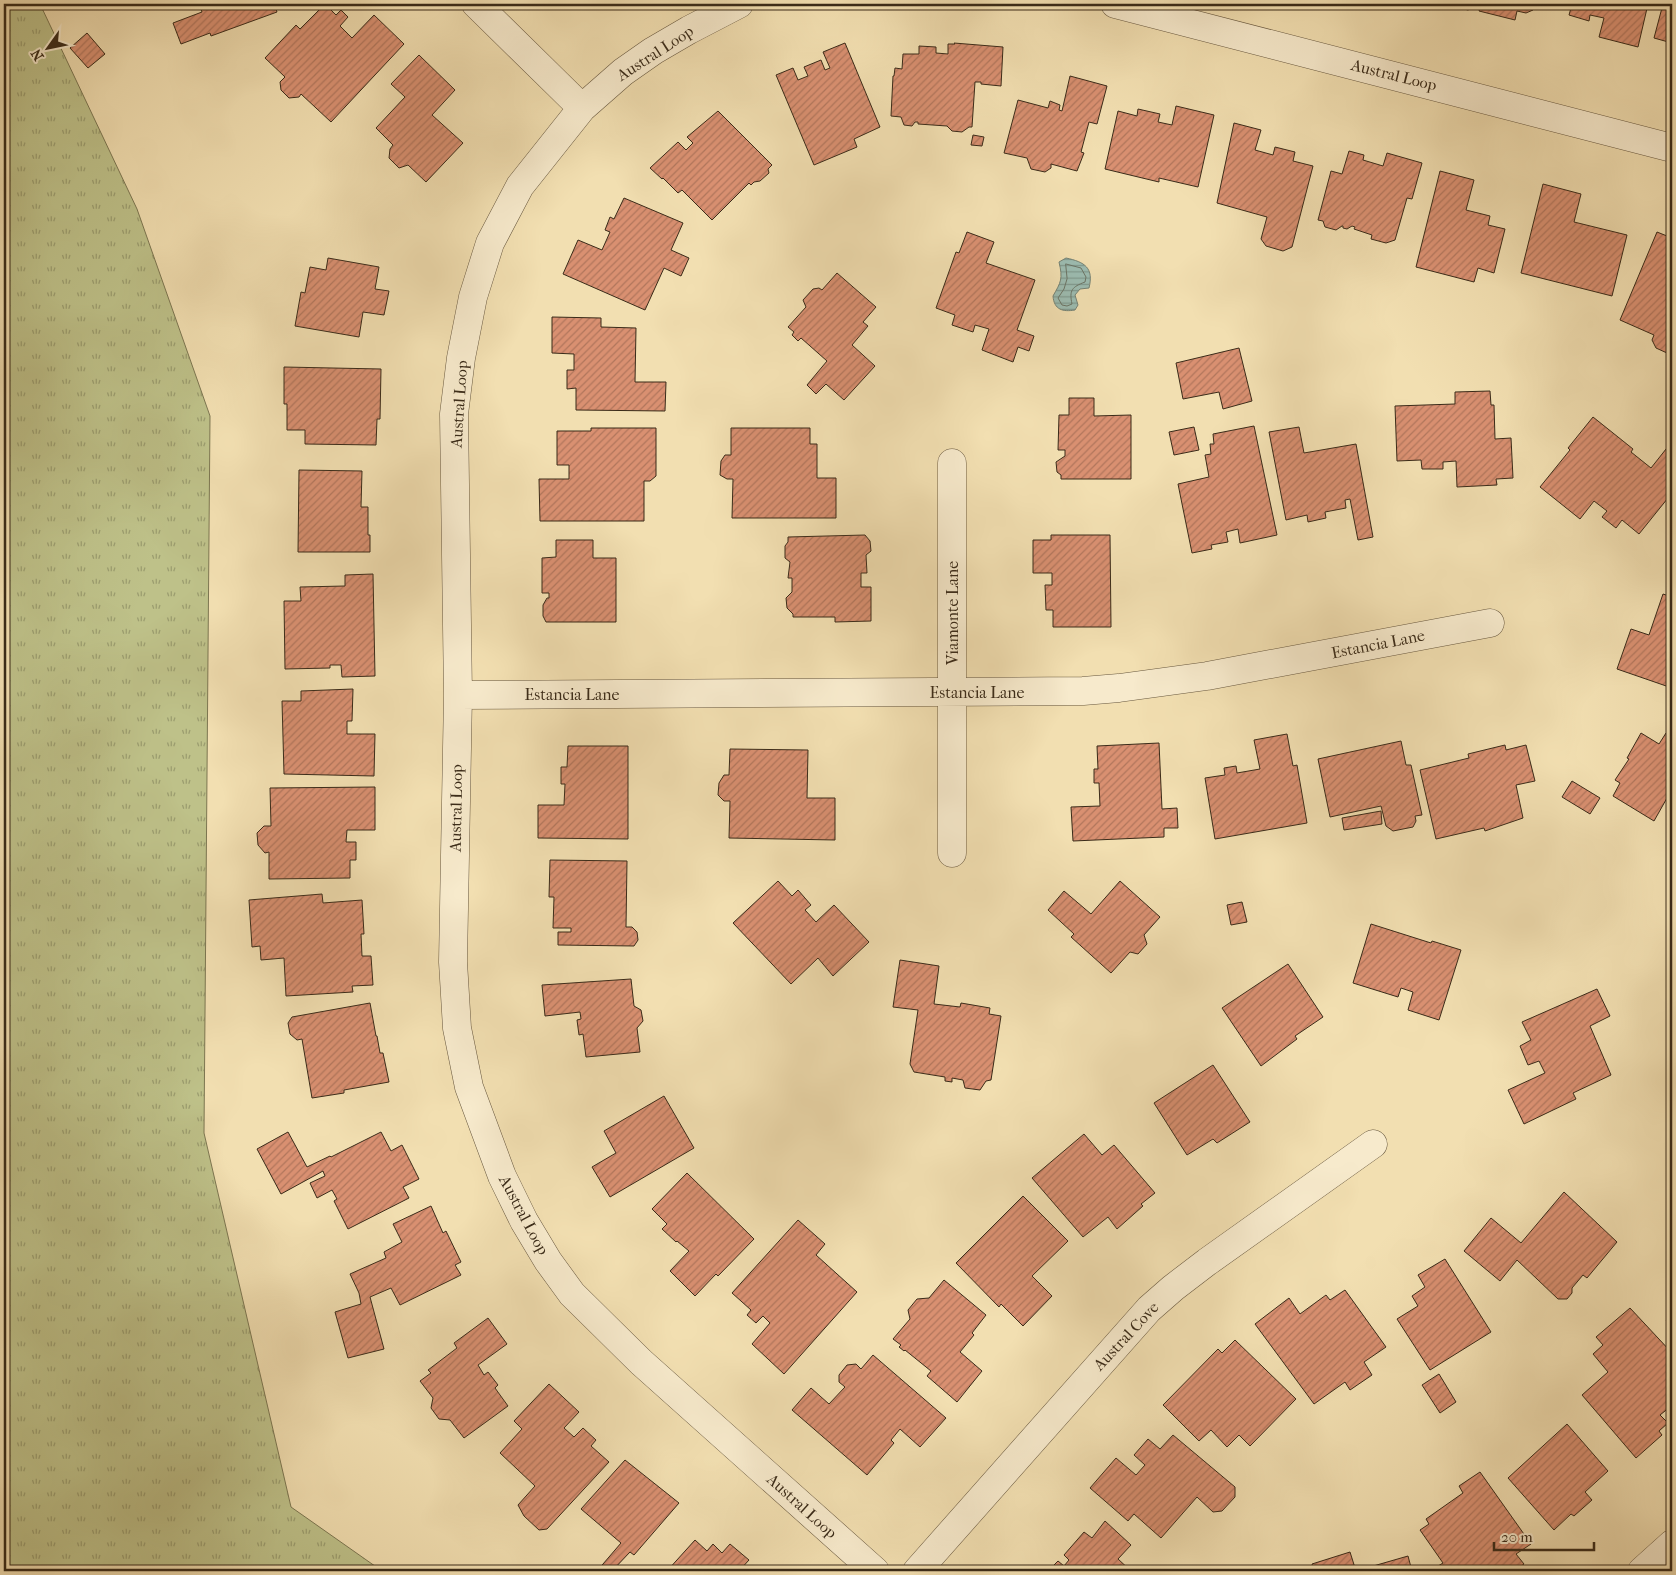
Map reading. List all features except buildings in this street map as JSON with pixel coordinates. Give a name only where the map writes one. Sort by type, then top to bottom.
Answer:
[{"type":"street","points":[[476,4],[582,108]]},
{"type":"street","name":"Austral Loop","points":[[739,4],[653,51],[623,72],[582,108],[520,186],[490,243],[473,297],[461,358],[454,414],[458,695],[453,962],[457,1028],[468,1087],[502,1176],[524,1221],[548,1260],[579,1300],[640,1362],[875,1571]]},
{"type":"street","name":"Austral Loop","points":[[1116,4],[1672,148]]},
{"type":"street","name":"Viamonte Lane","points":[[952,463],[952,853]]},
{"type":"street","name":"Estancia Lane","points":[[458,695],[1083,691],[1119,688],[1216,674],[1490,623]]},
{"type":"street","name":"Austral Cove","points":[[917,1571],[1149,1309],[1207,1262],[1373,1144]]},
{"type":"street","points":[[1642,1571],[1672,1544]]},
{"type":"green space","points":[[4,4],[40,4],[137,209],[210,416],[204,1133],[291,1507],[382,1571],[4,1571]]},
{"type":"water","points":[[1066,258],[1083,264],[1090,275],[1089,288],[1080,289],[1075,295],[1078,305],[1075,310],[1067,311],[1057,307],[1053,296],[1060,280],[1059,262]]}]
